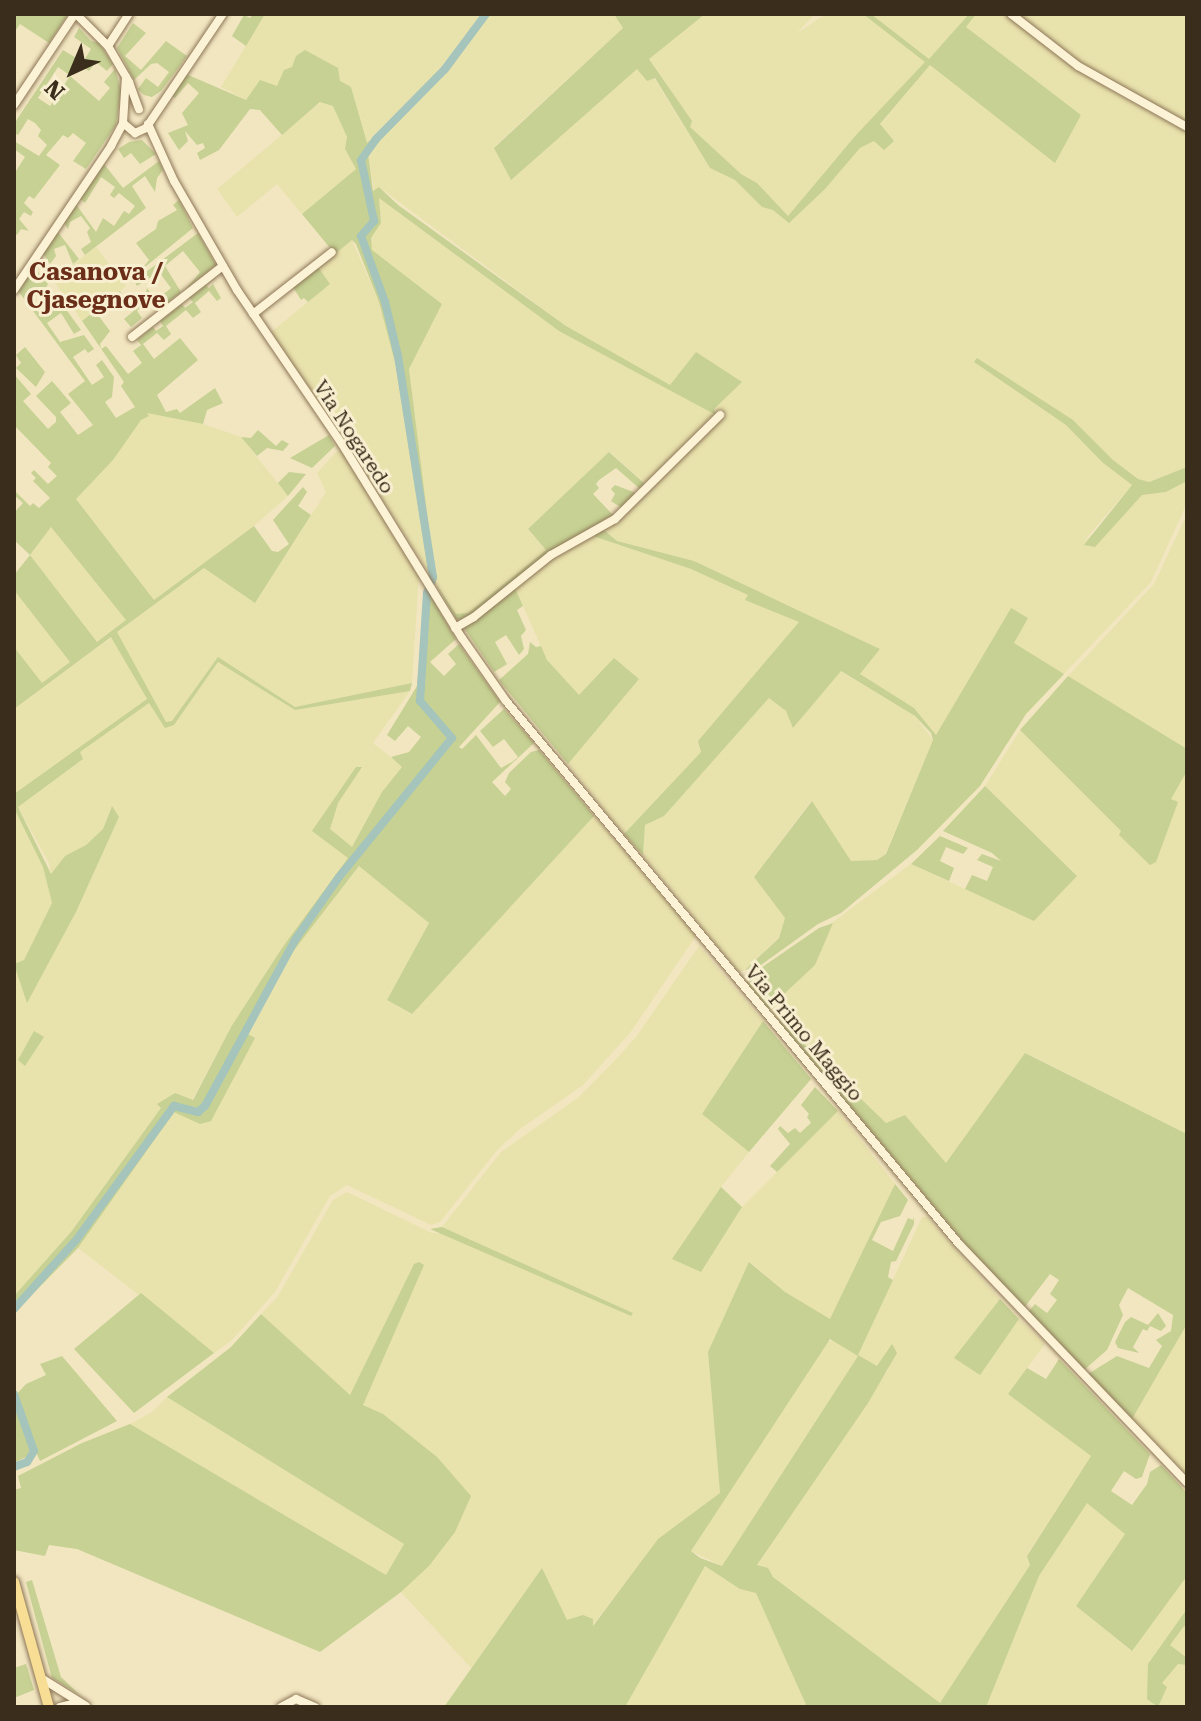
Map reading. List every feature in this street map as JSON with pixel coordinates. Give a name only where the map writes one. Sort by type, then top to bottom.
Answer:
[{"type":"main road","points":[[14,1582],[49,1707]]},
{"type":"street","points":[[14,105],[75,14],[108,46],[148,122]]},
{"type":"street","points":[[108,46],[129,14]]},
{"type":"street","points":[[111,146],[137,133],[148,122],[223,14]]},
{"type":"street","points":[[1011,14],[1078,66],[1187,127]]},
{"type":"street","points":[[126,77],[123,119],[127,130],[137,133]]},
{"type":"street","points":[[14,290],[111,146],[129,109],[140,109],[165,94]]},
{"type":"street","name":"Via Nogaredo","points":[[148,122],[223,266],[335,433],[429,584]]},
{"type":"street","name":"Via Nogaredo","points":[[137,133],[159,148]]},
{"type":"street","points":[[253,314],[332,252]]},
{"type":"street","points":[[132,337],[223,266]]},
{"type":"street","points":[[455,628],[551,555],[615,519],[720,415]]},
{"type":"street","name":"Via Primo Maggio","points":[[429,584],[455,628],[506,701],[959,1244],[1187,1483]]},
{"type":"street","points":[[41,1678],[81,1704]]},
{"type":"street","points":[[281,1707],[296,1699],[315,1707]]},
{"type":"street","points":[[60,1707],[81,1704]]},
{"type":"shaded area","points":[[265,14],[482,14],[443,67],[366,143],[351,87],[292,67],[277,86],[246,100],[221,87]]},
{"type":"shaded area","points":[[488,14],[614,14],[624,27],[494,147],[511,179],[637,68],[654,78],[710,168],[735,180],[762,207],[773,210],[789,222],[825,189],[860,148],[874,141],[893,140],[880,125],[930,65],[1055,162],[1081,115],[965,26],[976,14],[1004,14],[1108,89],[1187,132],[1187,467],[1148,482],[1138,479],[1113,460],[1073,420],[974,362],[1066,425],[1102,462],[1132,485],[1083,542],[1142,495],[1166,492],[1187,481],[1187,503],[1151,582],[1064,674],[1013,643],[1011,608],[936,735],[914,708],[860,674],[880,649],[694,561],[617,541],[604,530],[618,522],[650,488],[610,452],[528,530],[546,550],[468,614],[456,615],[436,584],[409,369],[442,304],[372,250],[371,238],[381,223],[379,198],[559,331],[715,413],[566,326],[379,187],[374,191],[368,153],[448,70]]},
{"type":"shaded area","points":[[705,14],[814,15],[797,33],[826,14],[863,14],[926,62],[856,135],[788,216],[757,183],[741,174],[689,127],[691,121],[649,58]]},
{"type":"shaded area","points":[[871,14],[969,14],[929,59]]},
{"type":"shaded area","points":[[1015,14],[1187,14],[1187,124],[1080,63]]},
{"type":"shaded area","points":[[321,102],[333,105],[347,137],[345,149],[356,169],[302,214],[277,184],[237,217],[217,189]]},
{"type":"shaded area","points":[[352,240],[379,302],[396,366],[428,571],[347,444],[271,335],[330,284],[318,267]]},
{"type":"shaded area","points":[[96,247],[126,286],[82,321],[53,280]]},
{"type":"shaded area","points":[[138,411],[203,424],[241,437],[288,496],[254,526],[154,600],[74,496]]},
{"type":"shaded area","points":[[337,451],[341,451],[419,575],[412,683],[295,707],[218,658],[172,722],[166,722],[116,633],[204,568],[255,603],[326,492],[317,473]]},
{"type":"shaded area","points":[[1187,514],[1187,749],[1068,676],[1154,584]]},
{"type":"shaded area","points":[[51,527],[126,620],[97,642],[30,555]]},
{"type":"shaded area","points":[[593,536],[691,569],[749,595],[746,600],[799,622],[698,741],[701,752],[624,834],[568,764],[639,679],[579,696],[547,660],[515,588],[552,557]]},
{"type":"shaded area","points":[[14,590],[70,662],[42,684],[14,647]]},
{"type":"shaded area","points":[[112,637],[147,700],[14,794],[14,709]]},
{"type":"shaded area","points":[[218,662],[295,710],[410,691],[373,743],[417,778],[282,948],[231,1027],[192,1100],[175,1093],[158,1104],[162,1107],[71,1232],[14,1296],[14,971],[19,973],[27,1002],[76,912],[119,817],[111,807],[103,829],[86,845],[65,856],[51,875],[49,863],[18,807],[83,759],[79,752],[149,703],[165,727],[174,725]]},
{"type":"shaded area","points":[[840,671],[915,716],[933,740],[885,855],[877,860],[851,861],[811,801],[754,877],[785,918],[779,937],[745,970],[739,972],[643,855],[645,825],[664,816],[769,698],[786,711],[794,727]]},
{"type":"shaded area","points":[[1020,730],[1121,831],[1177,802],[1171,799],[1187,771],[1187,1134],[1026,1053],[946,1164],[905,1115],[886,1123],[768,1008],[815,965],[833,922],[911,864],[1034,921],[1077,876],[985,786]]},
{"type":"shaded area","points":[[14,808],[43,867],[52,903],[24,960],[14,964]]},
{"type":"shaded area","points":[[594,816],[696,936],[630,1033],[583,1085],[520,1129],[498,1149],[440,1222],[431,1225],[347,1185],[330,1196],[275,1292],[232,1340],[214,1353],[78,1248],[174,1111],[200,1124],[255,1038],[246,1034],[286,962],[284,955],[295,949],[360,865],[429,923],[387,1000],[411,1014]]},
{"type":"shaded area","points":[[699,946],[763,1021],[702,1114],[749,1152],[721,1187],[701,1272],[742,1207],[838,1111],[895,1184],[830,1320],[785,1292],[750,1262],[708,1352],[720,1493],[659,1539],[578,1644],[542,1568],[471,1668],[401,1592],[429,1566],[383,1414],[363,1405],[414,1264],[350,1395],[261,1314],[278,1296],[333,1200],[347,1192],[432,1233],[442,1233],[631,1316],[633,1313],[442,1227],[501,1152],[579,1097],[617,1058],[636,1037]]},
{"type":"shaded area","points":[[922,1217],[927,1217],[1000,1299],[955,1358],[980,1374],[1019,1319],[1045,1344],[1008,1394],[1091,1456],[1027,1555],[1030,1565],[940,1703],[773,1577],[768,1568],[757,1566],[888,1370],[892,1345],[877,1366],[858,1356],[722,1566],[691,1551],[826,1342],[835,1340],[858,1355]]},
{"type":"shaded area","points":[[1187,1324],[1187,1475],[1132,1419]]},
{"type":"shaded area","points":[[167,1397],[404,1544],[386,1575],[130,1424],[152,1412]]},
{"type":"shaded area","points":[[1087,1502],[1125,1534],[1076,1606],[1131,1651],[1187,1576],[1187,1707],[986,1707],[1039,1576]]},
{"type":"shaded area","points":[[705,1565],[740,1589],[756,1593],[807,1707],[625,1707]]},
{"type":"green space","points":[[14,14],[67,16],[49,43],[20,24],[14,33]]},
{"type":"green space","points":[[253,14],[265,14],[246,46],[232,36],[244,15],[250,18]]},
{"type":"green space","points":[[482,14],[488,14],[448,70],[368,153],[373,191],[379,187],[398,205],[566,326],[670,385],[696,352],[742,382],[714,409],[716,415],[559,331],[379,198],[381,223],[371,238],[372,250],[442,304],[409,369],[436,584],[456,614],[468,613],[546,550],[528,529],[609,452],[645,484],[640,489],[616,468],[599,480],[596,484],[599,488],[593,494],[613,515],[549,553],[464,620],[456,619],[428,571],[396,366],[379,302],[356,244],[352,240],[335,254],[302,214],[356,169],[345,149],[347,137],[333,106],[320,102],[282,135],[260,110],[250,109],[219,150],[200,160],[197,153],[205,148],[203,143],[197,145],[185,131],[188,141],[179,150],[168,133],[188,125],[182,113],[199,93],[188,83],[175,98],[171,95],[186,74],[246,100],[260,80],[277,86],[284,70],[292,67],[296,56],[305,50],[338,68],[340,81],[351,87],[367,143],[443,67]]},
{"type":"green space","points":[[614,14],[705,14],[649,59],[692,121],[690,127],[741,174],[757,183],[788,216],[856,135],[925,62],[863,14],[871,14],[929,59],[969,14],[976,14],[966,27],[1081,115],[1055,163],[930,65],[880,124],[894,141],[884,150],[874,141],[860,148],[825,189],[789,223],[773,210],[762,207],[735,180],[710,168],[655,78],[647,81],[637,69],[511,180],[494,148],[623,28]]},
{"type":"green space","points":[[133,23],[146,33],[125,56],[141,70],[166,41],[187,56],[161,91],[152,97],[138,89],[146,78],[158,87],[169,72],[157,63],[151,64],[134,80],[117,48]]},
{"type":"green space","points":[[79,28],[91,41],[99,43],[113,64],[107,71],[96,62],[89,71],[76,63],[68,74],[58,67],[38,98],[50,106],[70,76],[99,101],[110,88],[104,82],[115,69],[121,90],[116,125],[86,169],[73,161],[86,143],[73,133],[68,138],[63,135],[46,155],[60,165],[34,199],[29,196],[24,203],[33,212],[31,216],[24,212],[19,219],[29,231],[21,229],[17,235],[14,233],[14,174],[25,157],[14,149],[14,141],[39,156],[47,145],[38,136],[41,130],[35,123],[28,119],[18,135],[14,133],[14,124],[63,50],[83,62],[91,49],[74,37]]},
{"type":"green space","points":[[142,140],[156,154],[140,164],[131,153],[124,158],[118,149],[129,142]]},
{"type":"green space","points":[[159,161],[163,170],[157,178],[155,192],[145,176],[132,186],[146,208],[85,255],[81,249],[91,242],[87,232],[90,228],[81,216],[70,222],[68,229],[63,222],[75,203],[96,232],[103,218],[114,226],[124,211],[129,214],[135,206],[119,193],[114,198],[110,195],[115,187],[101,177],[85,203],[79,198],[104,164],[123,188]]},
{"type":"green space","points":[[179,200],[193,228],[140,271],[149,260],[136,243],[156,229],[158,221],[177,210],[173,205]]},
{"type":"green space","points":[[57,231],[79,259],[73,264],[65,245],[54,249],[56,256],[50,264],[42,252]]},
{"type":"green space","points":[[198,233],[216,265],[186,289],[200,272],[183,251],[165,266],[181,292],[157,311],[146,292],[147,288],[156,300],[171,288],[159,272],[137,286],[134,281]]},
{"type":"green space","points":[[33,266],[48,284],[44,291],[41,287],[27,296],[38,312],[57,297],[81,330],[74,334],[61,313],[47,323],[60,342],[84,335],[94,349],[88,353],[85,349],[73,357],[92,385],[104,377],[96,365],[102,360],[114,377],[112,397],[105,402],[116,418],[135,407],[121,386],[124,382],[101,349],[106,346],[128,374],[142,363],[133,351],[141,345],[137,340],[153,327],[156,331],[163,326],[160,321],[182,304],[185,308],[193,302],[189,298],[206,285],[209,288],[213,284],[221,298],[217,301],[209,291],[195,303],[201,312],[193,318],[186,310],[166,326],[171,334],[164,340],[157,333],[143,344],[154,359],[180,338],[198,360],[157,395],[166,412],[177,409],[180,413],[215,388],[223,403],[207,410],[203,424],[147,413],[149,416],[141,420],[113,460],[76,499],[154,600],[254,526],[272,551],[278,552],[289,544],[273,520],[303,487],[307,492],[298,506],[311,515],[255,603],[204,568],[117,632],[166,722],[172,721],[218,657],[295,707],[412,683],[410,691],[295,710],[218,662],[174,725],[165,728],[149,703],[80,752],[83,759],[18,807],[51,874],[65,856],[86,845],[103,829],[112,806],[119,817],[76,912],[27,1003],[14,964],[24,960],[52,903],[43,867],[14,808],[14,794],[147,699],[111,637],[14,709],[14,647],[42,683],[70,662],[14,590],[14,575],[30,555],[14,540],[14,513],[23,503],[14,495],[14,490],[30,506],[33,503],[39,508],[50,498],[33,481],[36,478],[31,473],[34,470],[48,484],[57,476],[48,467],[51,463],[14,425],[14,374],[31,394],[23,401],[48,429],[56,422],[56,417],[36,396],[52,381],[71,403],[60,412],[78,435],[93,425],[68,394],[85,381],[19,292]],"holes":[[[51,527],[126,620],[97,642],[30,555]]]},
{"type":"green space","points":[[318,267],[330,284],[308,302],[304,298],[301,300],[293,287]]},
{"type":"green space","points":[[120,291],[123,296],[98,315],[110,331],[100,344],[101,348],[82,321]]},
{"type":"green space","points":[[126,295],[132,295],[141,306],[137,311],[142,318],[131,327],[124,319],[136,309]]},
{"type":"green space","points":[[25,347],[45,372],[36,387],[16,368],[21,363],[16,355]]},
{"type":"green space","points":[[977,358],[1073,420],[1113,460],[1138,479],[1149,482],[1187,467],[1187,481],[1166,492],[1142,495],[1095,547],[1084,545],[1132,485],[1102,462],[1066,425],[974,362]]},
{"type":"green space","points":[[258,430],[276,446],[282,440],[289,444],[283,451],[267,448],[257,456],[241,437],[251,438]]},
{"type":"green space","points":[[329,435],[335,446],[312,468],[290,458]]},
{"type":"green space","points":[[289,472],[306,474],[288,496],[278,483]]},
{"type":"green space","points":[[615,485],[636,493],[622,508],[611,501],[615,494],[611,489]]},
{"type":"green space","points":[[604,530],[617,541],[694,561],[880,649],[860,674],[914,708],[936,735],[1011,608],[1028,618],[1014,643],[1064,674],[1026,714],[980,786],[917,850],[841,913],[818,924],[761,965],[745,970],[779,938],[785,918],[754,877],[812,801],[851,861],[877,860],[886,854],[933,740],[931,733],[915,716],[841,671],[793,728],[786,711],[769,698],[664,816],[645,825],[643,855],[624,834],[701,752],[698,741],[799,622],[745,600],[748,595],[691,569],[593,536]]},
{"type":"green space","points":[[426,588],[456,639],[430,662],[444,676],[456,664],[448,654],[459,644],[500,702],[459,747],[462,749],[476,735],[501,768],[518,757],[504,739],[493,747],[480,731],[504,709],[534,743],[492,782],[505,796],[511,789],[505,782],[509,773],[531,752],[539,750],[594,816],[412,1014],[387,1000],[429,923],[359,866],[295,949],[284,955],[286,962],[246,1033],[255,1038],[211,1121],[200,1124],[174,1112],[78,1248],[14,1313],[14,1296],[71,1232],[161,1108],[157,1104],[175,1093],[193,1100],[231,1027],[282,948],[348,858],[312,831],[356,767],[362,767],[338,803],[330,829],[352,847],[382,792],[402,767],[391,757],[409,752],[421,737],[408,726],[395,741],[387,735],[417,686]]},
{"type":"green space","points":[[515,588],[523,606],[517,610],[526,630],[521,636],[524,649],[519,655],[506,635],[495,642],[507,664],[516,659],[494,672],[464,628]]},
{"type":"green space","points":[[530,642],[536,647],[541,646],[547,660],[579,695],[614,658],[639,679],[568,764],[499,680],[528,654]]},
{"type":"green space","points":[[1068,676],[1187,749],[1187,771],[1171,799],[1178,802],[1156,862],[1150,865],[1119,835],[1121,831],[1020,730]]},
{"type":"green space","points":[[985,786],[1077,876],[1034,921],[965,889],[972,875],[987,881],[993,867],[977,860],[982,854],[1001,861],[992,853],[943,831]]},
{"type":"green space","points":[[940,836],[968,848],[963,854],[946,847],[940,861],[954,868],[949,881],[911,864]]},
{"type":"green space","points":[[833,923],[815,965],[768,1009],[747,983],[748,977],[819,928]]},
{"type":"green space","points":[[772,1013],[886,1123],[905,1115],[946,1163],[1025,1053],[1187,1134],[1187,1324],[1132,1419],[1088,1374],[1117,1356],[1149,1368],[1162,1346],[1156,1340],[1171,1331],[1173,1315],[1128,1288],[1119,1305],[1123,1315],[1107,1350],[1084,1370],[1028,1312],[1035,1304],[1047,1313],[1057,1300],[1050,1294],[1059,1280],[1050,1274],[1024,1308],[965,1244]]},
{"type":"green space","points":[[763,1021],[811,1079],[749,1152],[702,1114]]},
{"type":"green space","points":[[34,1031],[44,1037],[25,1066],[18,1060]]},
{"type":"green space","points":[[815,1087],[838,1111],[777,1172],[770,1166],[790,1144],[778,1129],[780,1126],[788,1133],[795,1128],[800,1133],[811,1123],[807,1117],[809,1114],[801,1105]]},
{"type":"green space","points":[[895,1184],[908,1200],[900,1216],[881,1222],[872,1240],[893,1251],[908,1218],[913,1220],[914,1217],[914,1224],[896,1261],[891,1262],[888,1277],[893,1280],[858,1355],[877,1366],[892,1344],[897,1353],[868,1403],[757,1565],[768,1568],[773,1577],[940,1703],[1030,1565],[1027,1556],[1091,1456],[1008,1394],[1027,1368],[1046,1379],[1059,1359],[1150,1454],[1142,1477],[1136,1479],[1124,1471],[1111,1491],[1132,1505],[1147,1484],[1150,1472],[1161,1465],[1187,1493],[1187,1576],[1132,1651],[1076,1606],[1125,1534],[1087,1503],[1039,1576],[986,1707],[807,1707],[756,1593],[740,1589],[705,1566],[625,1707],[444,1707],[542,1568],[567,1620],[583,1615],[593,1619],[593,1626],[658,1539],[720,1493],[708,1352],[749,1262],[785,1292],[830,1319]],"holes":[[[830,1339],[858,1356],[722,1566],[691,1551]]]},
{"type":"green space","points":[[721,1187],[742,1207],[701,1272],[672,1259]]},
{"type":"green space","points":[[442,1227],[633,1313],[631,1316],[430,1229]]},
{"type":"green space","points":[[419,1262],[424,1265],[363,1405],[383,1414],[437,1457],[471,1496],[455,1532],[429,1566],[401,1592],[320,1652],[77,1549],[49,1545],[45,1556],[14,1550],[14,1490],[21,1488],[18,1476],[82,1443],[130,1424],[386,1575],[404,1544],[167,1397],[231,1347],[261,1314],[350,1395],[414,1264]]},
{"type":"green space","points":[[141,1293],[214,1353],[134,1413],[74,1349]]},
{"type":"green space","points":[[1000,1299],[1019,1319],[980,1375],[954,1358]]},
{"type":"green space","points":[[1158,1313],[1166,1326],[1161,1331],[1150,1326],[1147,1331],[1143,1329],[1133,1347],[1139,1353],[1118,1348],[1115,1342],[1125,1322],[1131,1317],[1148,1325]]},
{"type":"green space","points":[[62,1356],[117,1421],[40,1461],[36,1452],[14,1463],[14,1397],[26,1384],[46,1375],[40,1364]]},
{"type":"green space","points":[[32,1580],[61,1677],[80,1695],[52,1678],[26,1582]]},
{"type":"green space","points":[[1187,1609],[1187,1627],[1184,1626],[1170,1645],[1187,1658],[1187,1665],[1178,1664],[1162,1683],[1167,1687],[1158,1707],[1147,1699],[1148,1664]]},
{"type":"green space","points":[[26,1664],[34,1690],[14,1698],[14,1668]]},
{"type":"waterway","points":[[14,1309],[77,1239],[174,1106],[198,1112],[205,1106],[295,940],[339,877],[452,738],[420,701],[427,593],[433,577],[398,356],[385,302],[361,236],[374,221],[361,160],[376,139],[445,69],[486,14]]},
{"type":"waterway","points":[[14,1394],[34,1451],[27,1462],[14,1467]]},
{"type":"district","name":"Casanova / Cjasegnove","points":[[96,287]]}]
